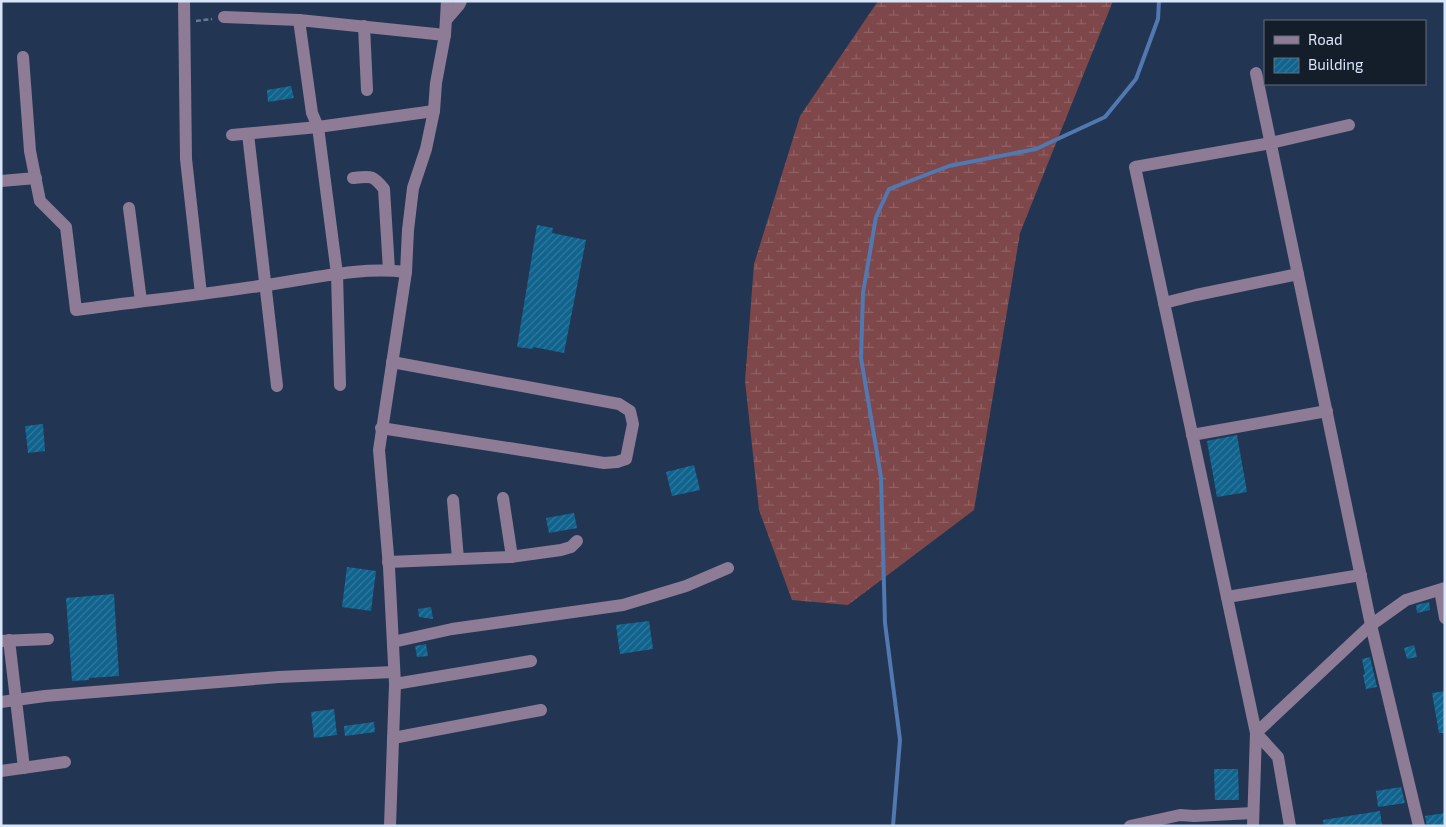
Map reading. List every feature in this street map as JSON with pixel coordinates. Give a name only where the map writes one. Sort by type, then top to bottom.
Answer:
[{"type":"street","points":[[184,1],[186,159],[201,294]]},
{"type":"street","points":[[390,826],[395,678],[379,450],[406,272],[408,230],[414,188],[426,149],[434,111],[436,83],[445,35],[447,1]]},
{"type":"street","points":[[446,20],[461,1]]},
{"type":"street","points":[[224,18],[299,20],[445,35]]},
{"type":"street","points":[[299,20],[312,113],[318,127],[337,274],[340,385]]},
{"type":"street","points":[[364,26],[367,90]]},
{"type":"street","points":[[23,57],[30,151],[40,201],[66,227],[76,310],[265,286],[337,274],[389,270],[406,272]]},
{"type":"street","points":[[1256,73],[1371,626],[1419,826]]},
{"type":"street","points":[[232,135],[318,127],[434,111]]},
{"type":"street","points":[[1130,826],[1180,815],[1253,819],[1256,734],[1135,167],[1271,143],[1349,125]]},
{"type":"street","points":[[248,134],[277,386]]},
{"type":"street","points":[[353,178],[366,177],[376,179],[384,190],[389,270]]},
{"type":"street","points":[[1,181],[36,178]]},
{"type":"street","points":[[129,208],[141,301]]},
{"type":"street","points":[[1164,303],[1298,274]]},
{"type":"street","points":[[381,428],[604,463],[626,459],[633,424],[630,412],[619,404],[392,362]]},
{"type":"street","points":[[1192,435],[1327,411]]},
{"type":"street","points":[[504,498],[512,557]]},
{"type":"street","points":[[452,500],[458,559]]},
{"type":"street","points":[[388,562],[512,557],[561,550],[571,547],[577,541]]},
{"type":"street","points":[[393,642],[452,629],[623,605],[686,586],[728,568]]},
{"type":"street","points":[[1227,597],[1361,575]]},
{"type":"street","points":[[1256,734],[1371,626],[1406,600],[1442,589],[1445,618]]},
{"type":"street","points":[[24,768],[17,700],[5,641],[48,639]]},
{"type":"street","points":[[1,702],[54,695],[279,676],[395,678],[532,660]]},
{"type":"street","points":[[393,738],[541,710]]},
{"type":"street","points":[[1256,734],[1278,757],[1290,826]]},
{"type":"street","points":[[1,772],[65,762]]},
{"type":"path","points":[[184,22],[224,18]]},
{"type":"green space","points":[[878,1],[1113,1],[1020,233],[974,510],[848,605],[792,600],[759,510],[745,381],[754,264],[800,116]]},
{"type":"building","points":[[291,86],[294,98],[268,102],[267,90]]},
{"type":"building","points":[[537,225],[553,228],[552,233],[586,240],[564,353],[533,347],[533,349],[517,347]]},
{"type":"building","points":[[43,424],[45,451],[28,453],[25,426]]},
{"type":"building","points":[[1237,435],[1247,492],[1217,497],[1207,441]]},
{"type":"building","points":[[694,465],[700,490],[672,496],[666,472]]},
{"type":"building","points":[[574,513],[577,528],[549,533],[546,518]]},
{"type":"building","points":[[347,567],[376,571],[371,611],[342,607]]},
{"type":"building","points":[[114,594],[119,676],[72,681],[66,598]]},
{"type":"building","points":[[1429,602],[1430,610],[1417,613],[1416,605]]},
{"type":"building","points":[[431,607],[433,619],[419,617],[418,609]]},
{"type":"building","points":[[649,621],[653,649],[620,654],[616,625]]},
{"type":"building","points":[[426,644],[428,656],[417,657],[415,646]]},
{"type":"building","points":[[1414,645],[1417,657],[1407,659],[1404,648]]},
{"type":"building","points":[[1370,657],[1377,687],[1366,689],[1362,659]]},
{"type":"building","points":[[1445,691],[1445,733],[1439,733],[1432,693]]},
{"type":"building","points":[[334,709],[337,735],[314,738],[311,712]]},
{"type":"building","points":[[374,722],[375,732],[345,736],[344,726]]},
{"type":"building","points":[[1214,769],[1238,769],[1239,800],[1215,800]]},
{"type":"building","points":[[1401,787],[1405,803],[1378,807],[1376,791]]},
{"type":"building","points":[[1380,811],[1382,826],[1324,826],[1323,820]]},
{"type":"building","points":[[1445,813],[1445,826],[1427,826],[1425,816]]},
{"type":"waterway","points":[[893,826],[900,740],[885,623],[881,477],[861,358],[863,293],[876,217],[889,189],[949,166],[1036,149],[1105,117],[1136,79],[1158,19],[1159,1]]}]
